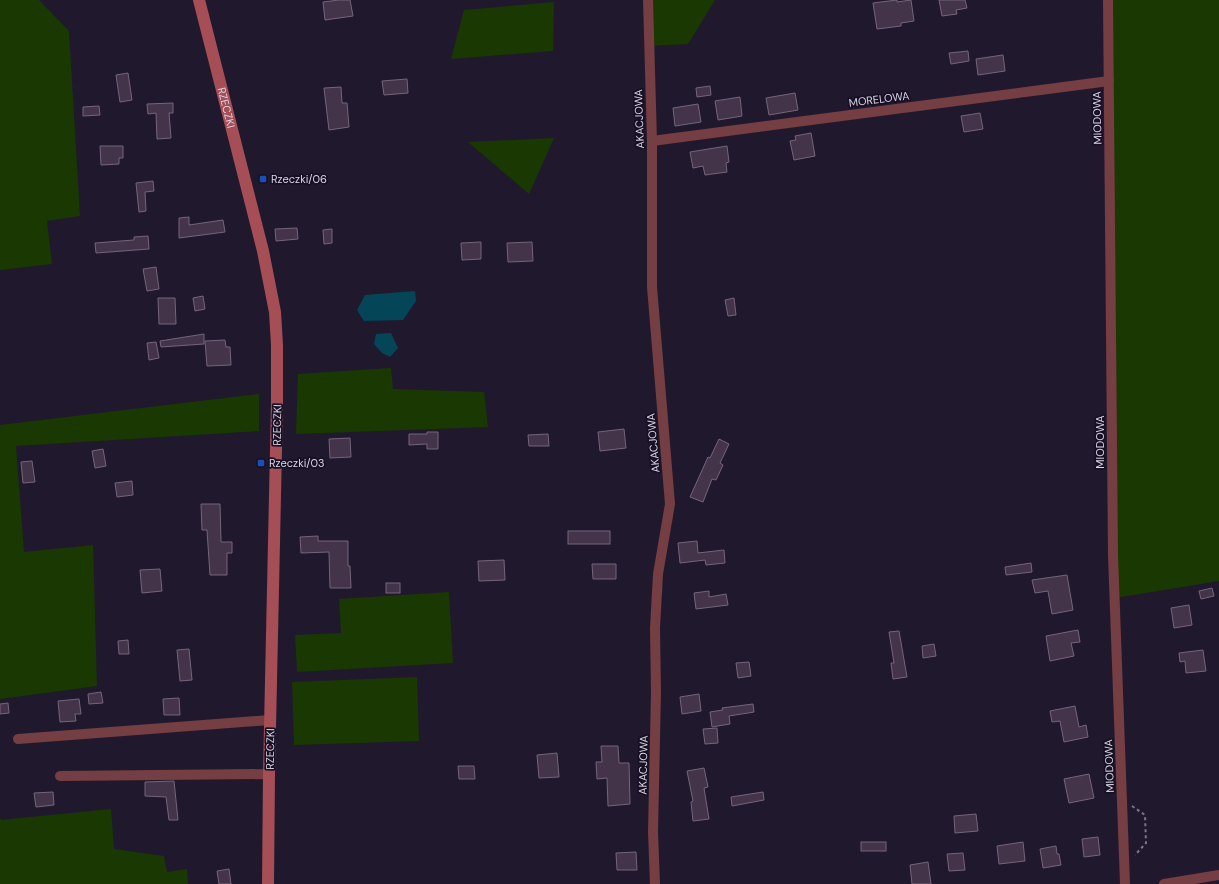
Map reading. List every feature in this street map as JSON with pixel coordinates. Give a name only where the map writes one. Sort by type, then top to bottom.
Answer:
[{"type":"main road","name":"RZECZKI","points":[[199,0],[263,251],[275,312],[278,403],[270,720],[268,884]]},
{"type":"street","name":"AKACJOWA","points":[[648,0],[652,141],[652,288],[670,504],[658,574],[655,628],[656,692],[653,832],[655,884]]},
{"type":"street","name":"MIODOWA","points":[[1108,0],[1113,555],[1125,884]]},
{"type":"street","name":"MORELOWA","points":[[652,141],[1109,81]]},
{"type":"street","points":[[18,739],[270,720]]},
{"type":"street","points":[[60,776],[269,774]]},
{"type":"street","points":[[1164,884],[1219,876]]},
{"type":"green space","points":[[0,0],[39,0],[69,31],[80,216],[47,221],[52,264],[0,270]]},
{"type":"green space","points":[[649,0],[715,0],[688,44],[649,46]]},
{"type":"green space","points":[[1108,0],[1219,0],[1219,581],[1115,598]]},
{"type":"green space","points":[[554,2],[553,51],[451,59],[464,10]]},
{"type":"green space","points":[[554,138],[529,194],[468,142]]},
{"type":"green space","points":[[391,368],[393,389],[484,392],[488,427],[296,434],[298,374]]},
{"type":"green space","points":[[259,394],[259,431],[16,446],[24,552],[93,545],[97,686],[0,699],[0,425]]},
{"type":"green space","points":[[449,592],[453,663],[297,672],[295,635],[341,633],[339,599]]},
{"type":"green space","points":[[417,677],[419,741],[294,745],[292,682]]},
{"type":"green space","points":[[111,809],[114,849],[164,856],[167,872],[187,869],[188,884],[0,884],[0,817],[1,820]]},
{"type":"water","points":[[415,291],[416,301],[403,320],[364,321],[357,310],[365,295]]},
{"type":"water","points":[[391,333],[398,348],[390,357],[382,353],[374,344],[376,334]]},
{"type":"building","points":[[350,0],[353,16],[325,20],[323,2]]},
{"type":"building","points":[[897,0],[897,2],[911,0],[914,21],[901,23],[901,26],[877,29],[873,3]]},
{"type":"building","points":[[939,0],[965,0],[967,8],[956,10],[957,14],[942,16]]},
{"type":"building","points":[[968,51],[969,61],[951,64],[949,53]]},
{"type":"building","points":[[1003,55],[1005,71],[978,75],[976,59]]},
{"type":"building","points":[[128,73],[132,100],[120,102],[116,75]]},
{"type":"building","points":[[407,79],[408,93],[384,95],[382,81]]},
{"type":"building","points":[[710,86],[711,95],[697,97],[696,88]]},
{"type":"building","points":[[341,87],[342,103],[347,103],[349,127],[329,130],[324,88]]},
{"type":"building","points":[[795,93],[798,110],[769,115],[766,98]]},
{"type":"building","points":[[740,97],[742,116],[718,120],[715,101]]},
{"type":"building","points":[[173,103],[173,113],[169,113],[171,138],[157,139],[156,113],[148,114],[147,104]]},
{"type":"building","points":[[698,104],[701,122],[675,126],[673,108]]},
{"type":"building","points":[[99,106],[100,115],[83,116],[83,107]]},
{"type":"building","points":[[980,113],[983,129],[964,132],[961,116]]},
{"type":"building","points":[[811,133],[815,156],[794,160],[790,141],[796,140],[795,136]]},
{"type":"building","points":[[100,146],[123,146],[123,158],[119,158],[119,164],[101,165]]},
{"type":"building","points":[[727,146],[729,162],[726,163],[727,172],[705,175],[703,166],[693,168],[690,152]]},
{"type":"building","points":[[153,181],[154,191],[145,192],[146,211],[139,212],[136,183]]},
{"type":"building","points":[[189,217],[189,225],[223,220],[225,232],[179,238],[179,218]]},
{"type":"building","points":[[297,228],[298,239],[276,241],[275,229]]},
{"type":"building","points":[[332,229],[332,243],[324,244],[323,230]]},
{"type":"building","points":[[148,236],[149,249],[96,253],[95,243],[134,240],[134,237]]},
{"type":"building","points":[[481,242],[481,259],[462,260],[461,243]]},
{"type":"building","points":[[532,242],[533,261],[508,262],[507,243]]},
{"type":"building","points":[[156,267],[159,289],[147,291],[143,269]]},
{"type":"building","points":[[203,296],[205,309],[195,311],[193,298]]},
{"type":"building","points":[[158,298],[175,298],[176,324],[159,324]]},
{"type":"building","points":[[734,298],[736,315],[728,316],[725,300]]},
{"type":"building","points":[[204,334],[204,344],[161,347],[160,341]]},
{"type":"building","points":[[225,340],[226,347],[230,347],[231,365],[207,366],[205,341]]},
{"type":"building","points":[[156,342],[159,358],[149,360],[147,343]]},
{"type":"building","points":[[624,429],[626,448],[600,451],[598,432]]},
{"type":"building","points":[[427,432],[438,432],[438,449],[427,449],[427,444],[409,445],[409,434],[427,434]]},
{"type":"building","points":[[548,434],[549,446],[529,446],[528,435]]},
{"type":"building","points":[[350,438],[351,457],[330,458],[329,439]]},
{"type":"building","points":[[719,439],[729,444],[720,463],[723,465],[716,480],[712,479],[703,502],[690,497],[708,457],[710,458]]},
{"type":"building","points":[[103,449],[106,466],[95,468],[92,451]]},
{"type":"building","points":[[32,461],[35,482],[23,483],[21,462]]},
{"type":"building","points":[[132,481],[133,495],[117,497],[115,483]]},
{"type":"building","points":[[201,504],[220,504],[221,542],[232,542],[232,553],[227,553],[227,575],[210,575],[207,530],[202,530]]},
{"type":"building","points":[[568,531],[610,531],[610,544],[568,544]]},
{"type":"building","points":[[318,536],[318,541],[348,541],[348,566],[350,566],[351,588],[330,588],[329,552],[301,553],[300,537]]},
{"type":"building","points":[[697,541],[698,553],[724,550],[725,563],[706,565],[705,560],[680,563],[678,543]]},
{"type":"building","points":[[504,560],[505,580],[479,581],[478,561]]},
{"type":"building","points":[[1031,563],[1032,572],[1006,575],[1005,567]]},
{"type":"building","points":[[592,564],[616,564],[616,579],[593,579]]},
{"type":"building","points":[[160,569],[162,591],[142,593],[140,570]]},
{"type":"building","points":[[1067,575],[1073,610],[1052,614],[1048,591],[1035,593],[1032,580]]},
{"type":"building","points":[[386,583],[400,583],[400,593],[386,593]]},
{"type":"building","points":[[1212,588],[1214,596],[1201,599],[1199,591]]},
{"type":"building","points":[[709,591],[709,597],[726,594],[728,605],[696,609],[694,593]]},
{"type":"building","points":[[1189,605],[1192,625],[1174,628],[1171,608]]},
{"type":"building","points":[[1078,630],[1080,642],[1071,643],[1074,656],[1050,661],[1046,636]]},
{"type":"building","points":[[899,631],[907,677],[893,679],[891,663],[894,663],[889,632]]},
{"type":"building","points":[[128,640],[129,654],[119,654],[118,641]]},
{"type":"building","points":[[934,644],[936,656],[923,658],[922,646]]},
{"type":"building","points":[[189,649],[192,680],[180,681],[177,650]]},
{"type":"building","points":[[1203,650],[1206,671],[1186,673],[1185,661],[1180,662],[1179,653]]},
{"type":"building","points":[[749,662],[751,676],[738,678],[736,663]]},
{"type":"building","points":[[101,692],[103,703],[89,704],[88,694]]},
{"type":"building","points":[[699,694],[701,711],[682,714],[680,697]]},
{"type":"building","points":[[179,698],[180,715],[164,715],[163,699]]},
{"type":"building","points":[[79,699],[81,714],[75,714],[76,721],[60,722],[58,701]]},
{"type":"building","points":[[8,703],[9,713],[0,714],[0,704]]},
{"type":"building","points":[[753,704],[754,712],[729,716],[730,724],[712,727],[710,712],[723,710],[722,708]]},
{"type":"building","points":[[1075,706],[1079,727],[1086,725],[1088,737],[1064,742],[1060,721],[1052,722],[1050,711]]},
{"type":"building","points":[[717,728],[718,743],[705,744],[703,729]]},
{"type":"building","points":[[601,746],[618,746],[619,763],[629,763],[630,804],[608,806],[607,778],[597,779],[596,762],[602,762]]},
{"type":"building","points":[[557,753],[559,777],[539,778],[537,755]]},
{"type":"building","points":[[458,766],[474,766],[475,779],[459,779]]},
{"type":"building","points":[[704,768],[708,787],[704,788],[709,819],[693,821],[691,802],[693,801],[687,771]]},
{"type":"building","points":[[1089,774],[1094,798],[1069,803],[1064,779]]},
{"type":"building","points":[[174,781],[178,820],[169,820],[166,797],[145,796],[145,782]]},
{"type":"building","points":[[53,792],[54,805],[36,807],[34,793]]},
{"type":"building","points":[[763,792],[764,800],[732,806],[731,797]]},
{"type":"building","points":[[976,814],[978,831],[955,833],[954,816]]},
{"type":"building","points":[[1098,837],[1100,855],[1084,857],[1082,839]]},
{"type":"building","points":[[861,842],[886,842],[886,851],[861,851]]},
{"type":"building","points":[[1023,842],[1025,861],[999,864],[997,846]]},
{"type":"building","points":[[1056,846],[1061,865],[1043,868],[1040,849]]},
{"type":"building","points":[[636,852],[637,870],[617,870],[616,853]]},
{"type":"building","points":[[963,853],[965,870],[949,871],[947,854]]},
{"type":"building","points":[[928,862],[931,884],[912,884],[910,865]]},
{"type":"building","points":[[229,869],[231,884],[219,884],[217,871]]},
{"type":"place","name":"Rzeczki/06","points":[[263,179]]},
{"type":"place","name":"Rzeczki/03","points":[[261,463]]}]
